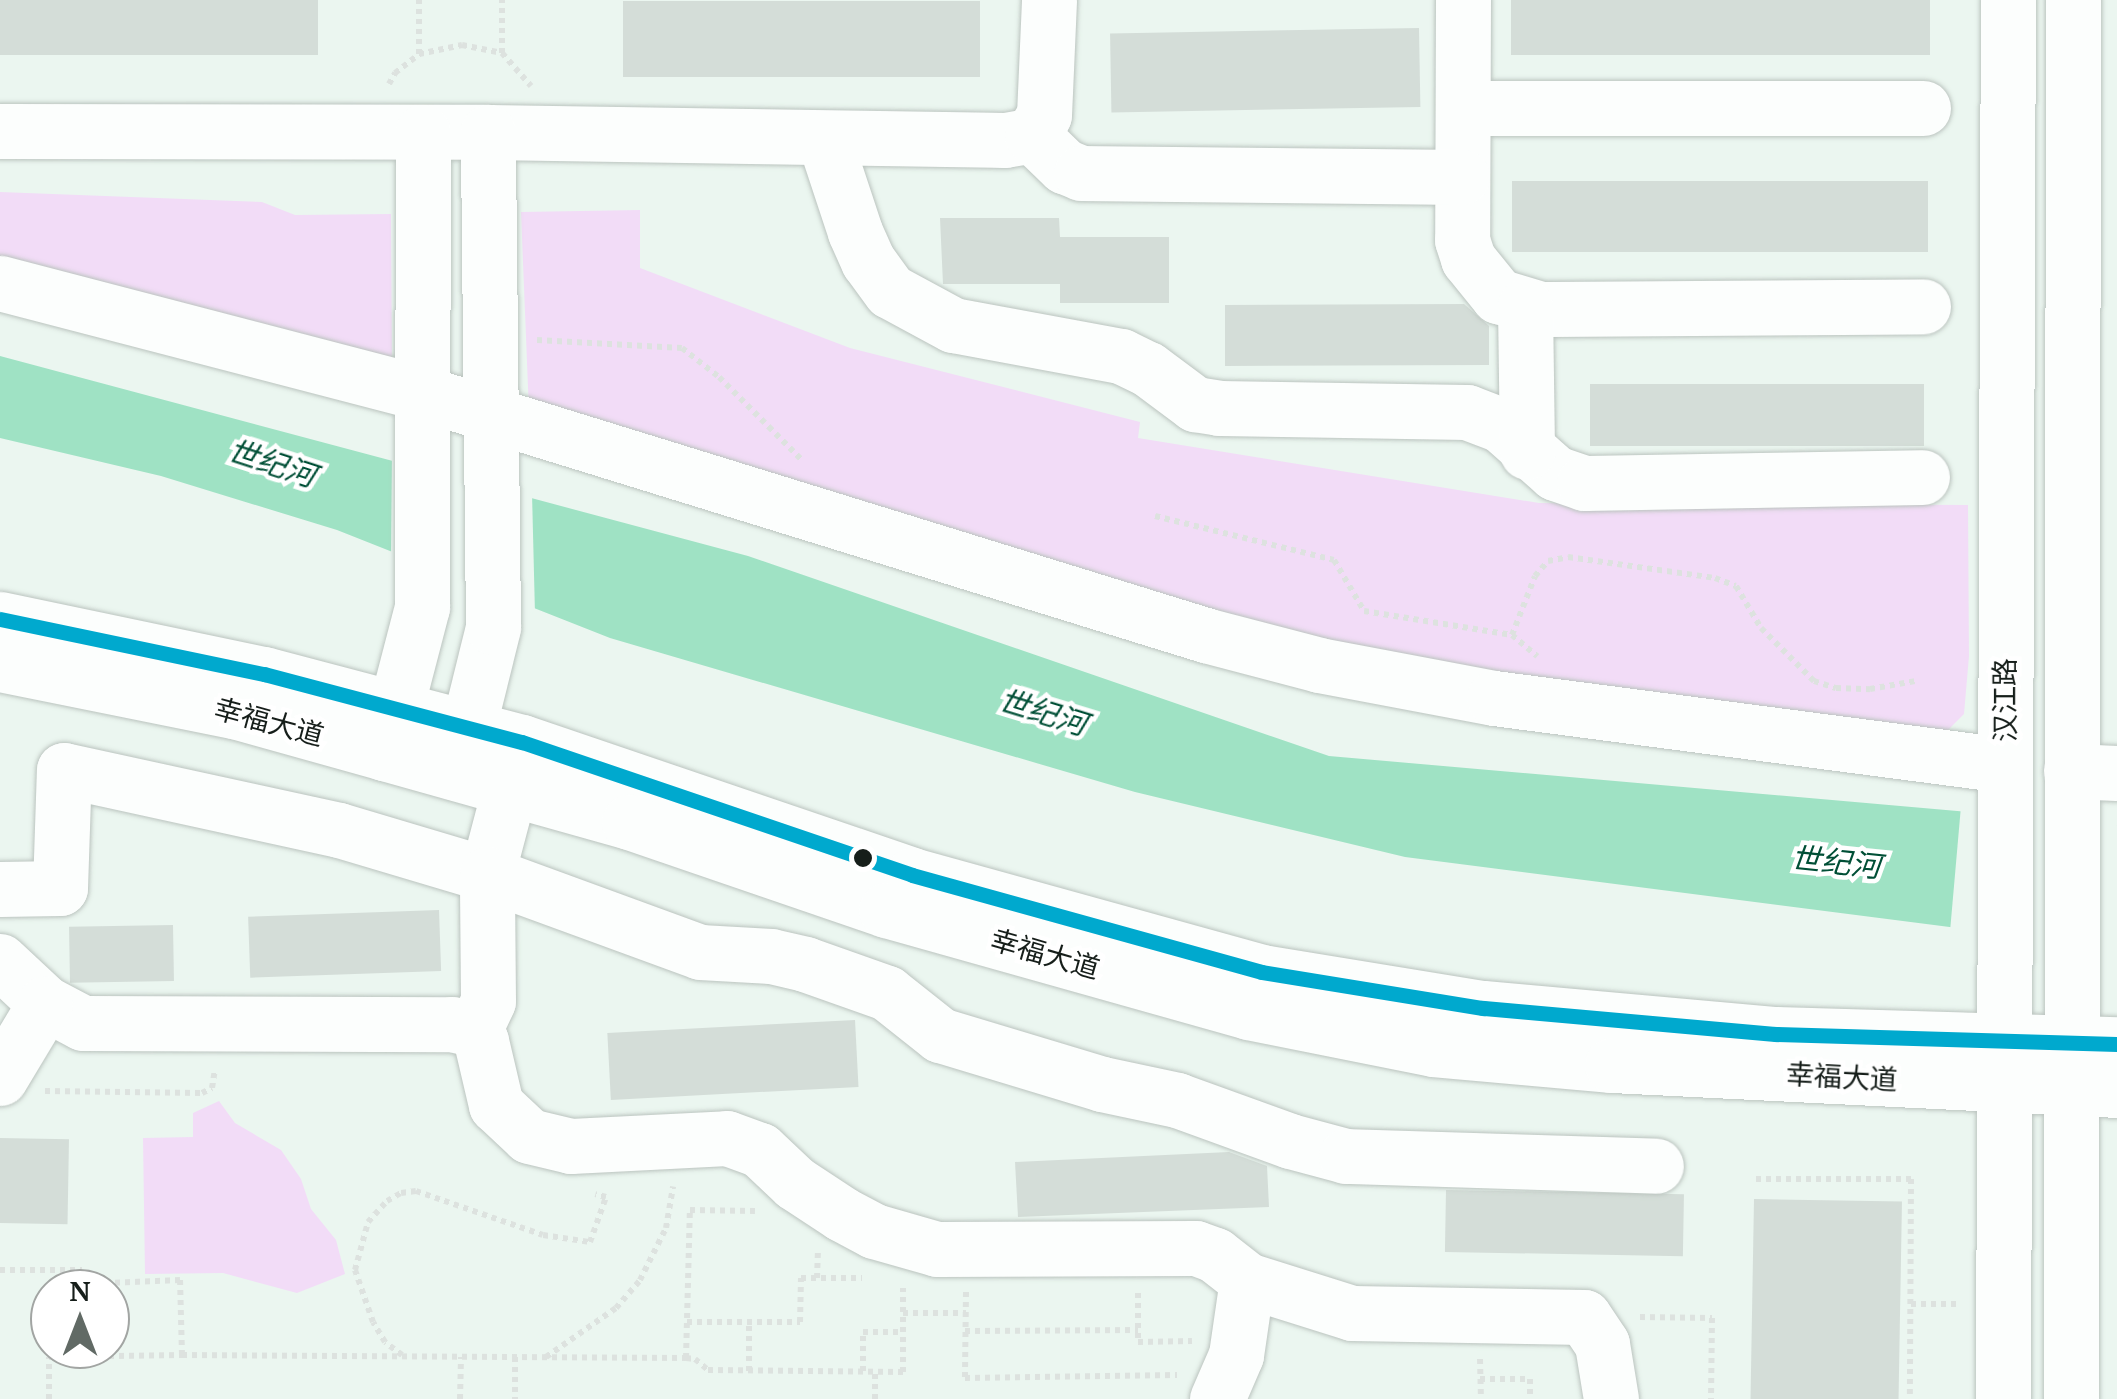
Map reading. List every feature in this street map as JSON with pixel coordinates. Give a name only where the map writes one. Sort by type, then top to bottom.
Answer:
[{"type":"street","points":[[0,131],[488,132],[1006,140],[1032,134],[1044,116],[1050,0]]},
{"type":"street","points":[[1463,0],[1462,240],[1468,258],[1498,296],[1525,306],[1923,306]]},
{"type":"street","name":"汉江路","points":[[2004,1399],[2008,0]]},
{"type":"street","points":[[2071,1399],[2094,1066],[2071,952],[2086,782],[2073,0]]},
{"type":"street","points":[[1463,108],[1923,108]]},
{"type":"street","points":[[390,730],[422,607],[422,396],[397,132]]},
{"type":"street","points":[[474,1031],[488,1001],[493,627],[488,132]]},
{"type":"street","points":[[1032,134],[1064,166],[1081,174],[1462,178]]},
{"type":"street","points":[[824,138],[868,261],[890,291],[953,324],[1122,356],[1148,369],[1195,404],[1219,408],[1466,412],[1501,426],[1555,473],[1584,483],[1922,477]]},
{"type":"street","points":[[0,283],[490,413],[1205,634],[1319,665],[1494,698],[2005,779]]},
{"type":"street","points":[[1525,306],[1527,452]]},
{"type":"street","name":"幸福大道","points":[[0,620],[264,674],[390,730],[1262,972],[1483,1008],[1776,1034],[2004,1063],[2094,1066]]},
{"type":"street","name":"幸福大道","points":[[0,664],[234,711],[390,730]]},
{"type":"street","points":[[0,889],[60,888],[64,770],[339,830],[487,874],[700,952],[771,956],[805,964],[887,993],[940,1035],[1102,1084],[1178,1100],[1346,1156],[1656,1166]]},
{"type":"street","points":[[0,961],[45,1003],[83,1023],[452,1024],[474,1031],[481,1042],[496,1106],[529,1136],[550,1144],[727,1138],[760,1150],[796,1183],[874,1231],[937,1248],[1196,1248],[1216,1255],[1247,1280],[1352,1313],[1584,1317],[1602,1344],[1611,1399]]},
{"type":"street","points":[[1,1077],[45,1003]]},
{"type":"street","points":[[1203,1387],[1239,1340],[1247,1280]]},
{"type":"path","points":[[419,0],[419,54]]},
{"type":"path","points":[[502,0],[502,53]]},
{"type":"path","points":[[397,132],[395,72],[419,54],[462,45],[502,53],[521,70],[537,97],[549,133]]},
{"type":"path","points":[[490,338],[682,348],[719,377],[810,468]]},
{"type":"path","points":[[1155,516],[1334,560],[1364,612],[1512,635],[1535,576],[1548,561],[1568,557],[1715,578],[1736,586],[1761,628],[1814,681],[1836,688],[1870,689],[1916,681]]},
{"type":"path","points":[[1,1077],[54,1094],[202,1093],[212,1088],[217,1054]]},
{"type":"path","points":[[1756,1179],[1911,1179],[1910,1399]]},
{"type":"path","points":[[545,1358],[616,1308],[640,1280],[666,1228],[674,1181]]},
{"type":"path","points":[[404,1356],[386,1342],[373,1322],[355,1270],[368,1222],[387,1201],[401,1192],[416,1191],[543,1235],[590,1242],[606,1196],[588,1192]]},
{"type":"path","points":[[686,1358],[690,1210],[763,1211]]},
{"type":"path","points":[[818,1245],[818,1278]]},
{"type":"path","points":[[0,1270],[30,1270]]},
{"type":"path","points":[[966,1276],[965,1378],[1203,1387]]},
{"type":"path","points":[[1137,1276],[1138,1342],[1239,1340]]},
{"type":"path","points":[[687,1322],[800,1322],[801,1278],[869,1278]]},
{"type":"path","points":[[130,1354],[686,1358],[696,1359],[708,1370],[903,1372],[903,1279]]},
{"type":"path","points":[[130,1283],[180,1280],[182,1355]]},
{"type":"path","points":[[903,1312],[966,1312]]},
{"type":"path","points":[[1584,1317],[1712,1318],[1711,1399]]},
{"type":"path","points":[[749,1322],[749,1371]]},
{"type":"path","points":[[965,1331],[1138,1330]]},
{"type":"path","points":[[863,1371],[863,1332],[903,1332]]},
{"type":"path","points":[[460,1399],[461,1357]]},
{"type":"path","points":[[514,1357],[515,1399]]},
{"type":"path","points":[[49,1369],[49,1399]]},
{"type":"path","points":[[875,1371],[875,1399]]},
{"type":"path","points":[[1480,1399],[1480,1379],[1530,1378],[1530,1399]]},
{"type":"shaded area","points":[[0,192],[262,202],[295,215],[391,214],[392,367],[0,266]]},
{"type":"shaded area","points":[[640,210],[640,268],[850,348],[1140,422],[1138,438],[1539,503],[1968,505],[1969,656],[1964,714],[1945,733],[1481,679],[1208,619],[529,412],[521,212]]},
{"type":"shaded area","points":[[219,1101],[235,1123],[281,1150],[301,1179],[311,1209],[336,1240],[345,1274],[297,1293],[223,1273],[145,1274],[143,1138],[193,1137],[193,1113]]},
{"type":"water","name":"世纪河","points":[[0,356],[748,556],[1329,756],[2117,825],[1973,930],[1405,857],[1135,792],[610,638],[337,530],[161,476],[0,438]]},
{"type":"pier","points":[[392,455],[532,493],[535,614],[391,557]]},
{"type":"pier","points":[[1961,806],[2117,820],[2106,946],[1950,933]]},
{"type":"building","points":[[0,0],[318,0],[318,55],[0,55]]},
{"type":"building","points":[[1511,0],[1930,0],[1930,55],[1511,55]]},
{"type":"building","points":[[623,1],[980,1],[980,77],[623,77]]},
{"type":"building","points":[[1419,28],[1420,107],[1111,112],[1110,33]]},
{"type":"building","points":[[1512,181],[1928,181],[1928,252],[1512,252]]},
{"type":"building","points":[[940,218],[1059,218],[1060,237],[1169,237],[1169,303],[1060,303],[1060,284],[943,284]]},
{"type":"building","points":[[1464,304],[1489,326],[1489,365],[1225,366],[1225,305]]},
{"type":"building","points":[[1590,384],[1924,384],[1924,446],[1590,446]]},
{"type":"building","points":[[439,910],[441,971],[250,978],[248,917]]},
{"type":"building","points":[[173,925],[174,981],[70,983],[69,927]]},
{"type":"building","points":[[855,1020],[859,1087],[611,1100],[607,1033]]},
{"type":"building","points":[[0,1138],[69,1139],[68,1224],[0,1223]]},
{"type":"building","points":[[1229,1152],[1267,1166],[1269,1207],[1018,1217],[1015,1162]]},
{"type":"building","points":[[1446,1190],[1684,1194],[1683,1256],[1445,1252]]},
{"type":"building","points":[[1754,1199],[1902,1202],[1899,1399],[1751,1399]]},
{"type":"transit line","points":[[0,619],[264,674],[522,742],[912,875],[1262,972],[1483,1008],[1776,1034],[2117,1044]]}]
